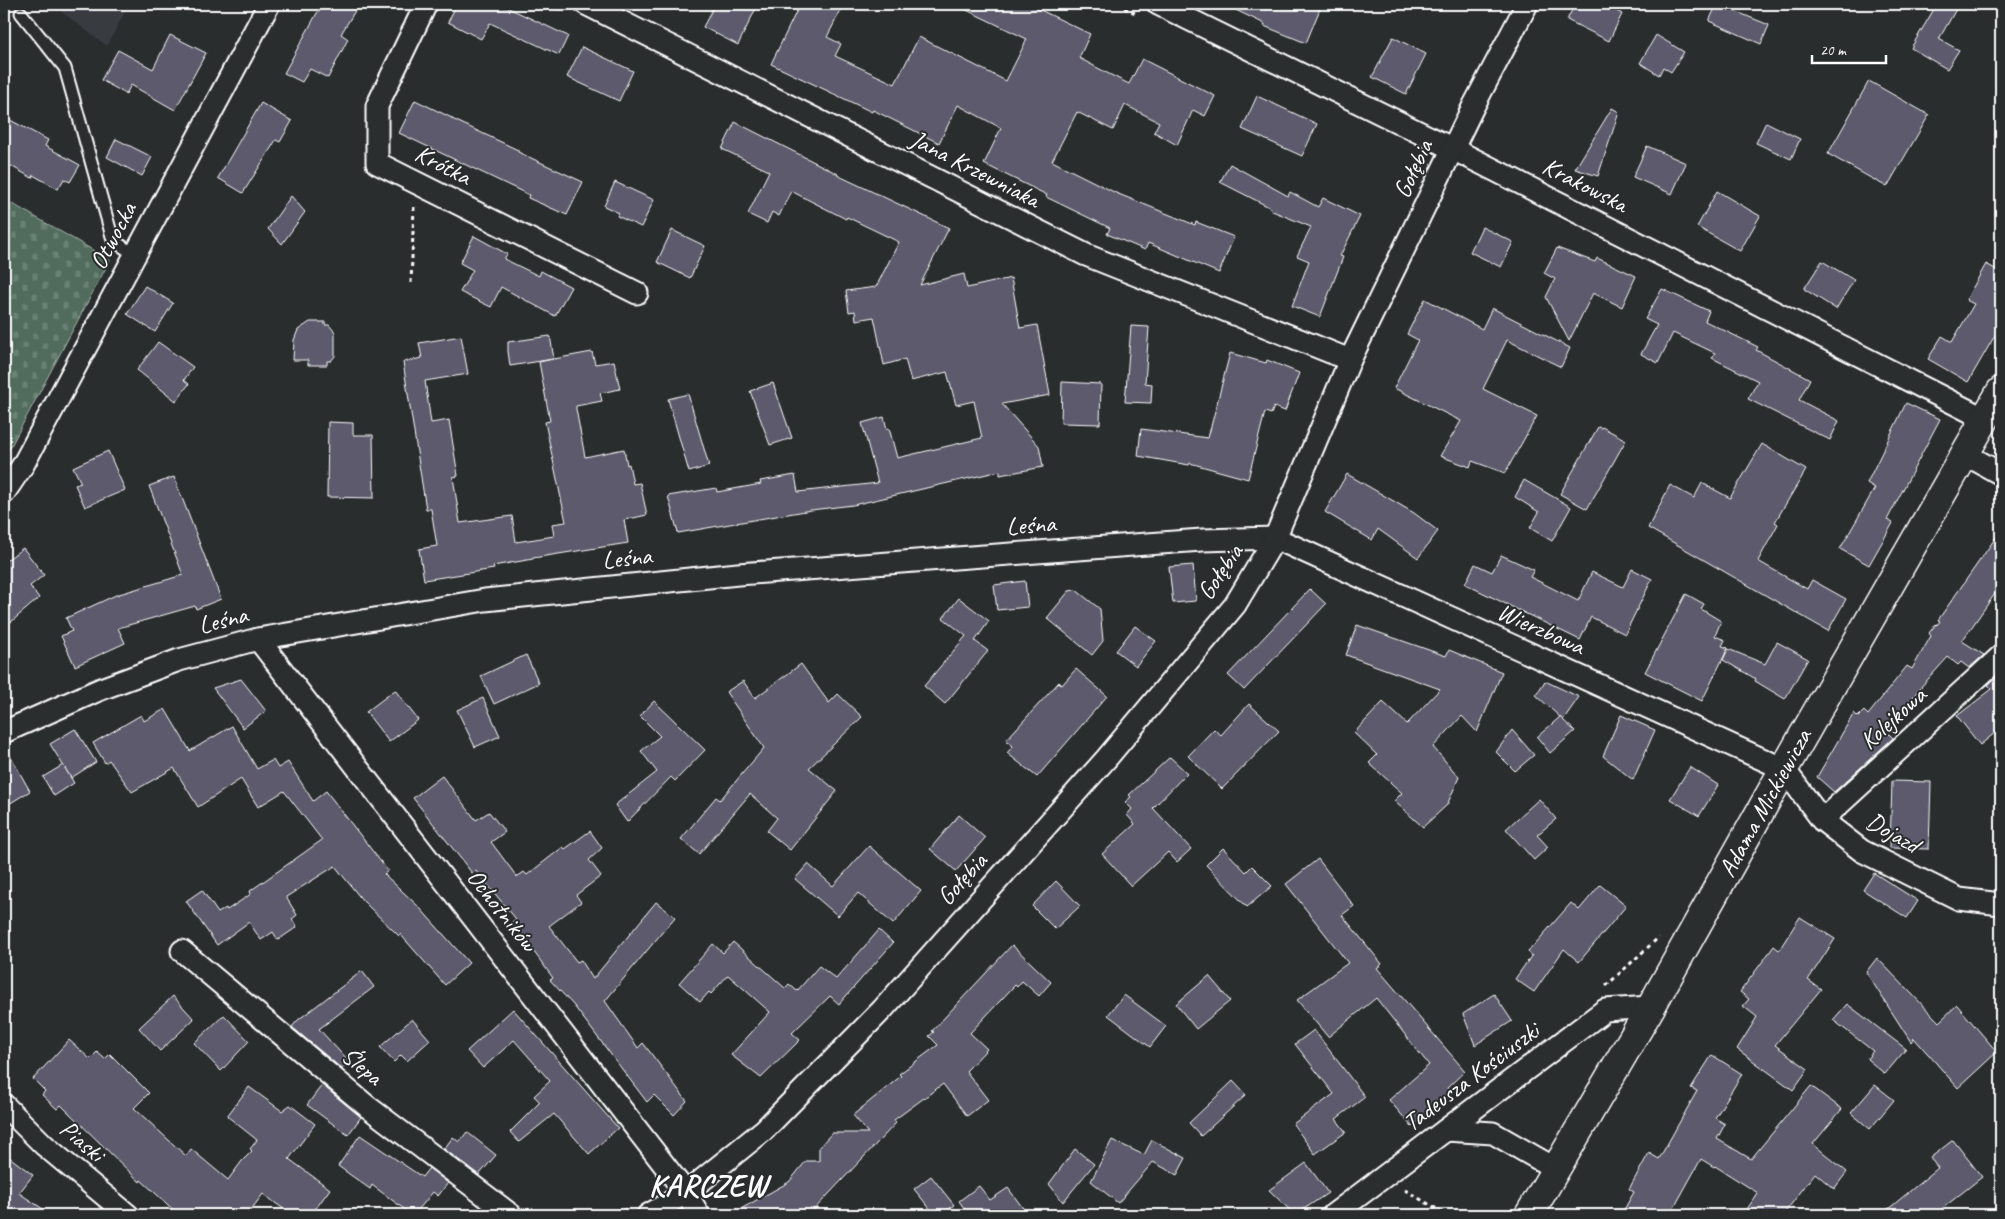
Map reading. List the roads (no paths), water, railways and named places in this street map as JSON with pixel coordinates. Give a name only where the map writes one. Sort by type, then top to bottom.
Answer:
[{"type":"main road","name":"Adama Mickiewicza","points":[[1529,1215],[1651,1007],[1784,769],[2001,391]]},
{"type":"street","name":"Otwocka","points":[[4,494],[23,466],[269,4]]},
{"type":"street","name":"Krótka","points":[[426,4],[377,106],[377,163],[637,293]]},
{"type":"street","name":"Jana Krzewniaka","points":[[586,4],[1086,255],[1350,360]]},
{"type":"street","name":"Krakowska","points":[[1158,4],[1453,149],[1985,419]]},
{"type":"street","name":"Gołębia","points":[[639,1211],[686,1194],[764,1130],[882,1010],[1106,759],[1235,605],[1275,538],[1350,360],[1453,149],[1527,4]]},
{"type":"street","points":[[1965,454],[2001,474]]},
{"type":"street","name":"Leśna","points":[[4,732],[101,689],[179,660],[258,639],[485,600],[738,574],[1202,540],[1275,538]]},
{"type":"street","name":"Wierzbowa","points":[[1275,538],[1784,769]]},
{"type":"street","name":"Ochotników","points":[[258,639],[686,1194],[699,1215]]},
{"type":"street","name":"Kolejkowa","points":[[1822,820],[2001,656]]},
{"type":"street","name":"Dojazd","points":[[1784,769],[1822,820],[1862,851],[1958,899],[2001,904]]},
{"type":"street","name":"Ślepa","points":[[182,951],[368,1108],[511,1215]]},
{"type":"street","name":"Tadeusza Kościuszki","points":[[1333,1215],[1605,1010],[1651,1007]]},
{"type":"street","name":"Piaski","points":[[4,1105],[44,1144],[128,1215]]},
{"type":"street","points":[[1446,1130],[1493,1133],[1556,1169]]},
{"type":"lane","points":[[21,14],[65,68],[114,240],[135,255]]},
{"type":"district","name":"KARCZEW","points":[[708,1186]]}]
